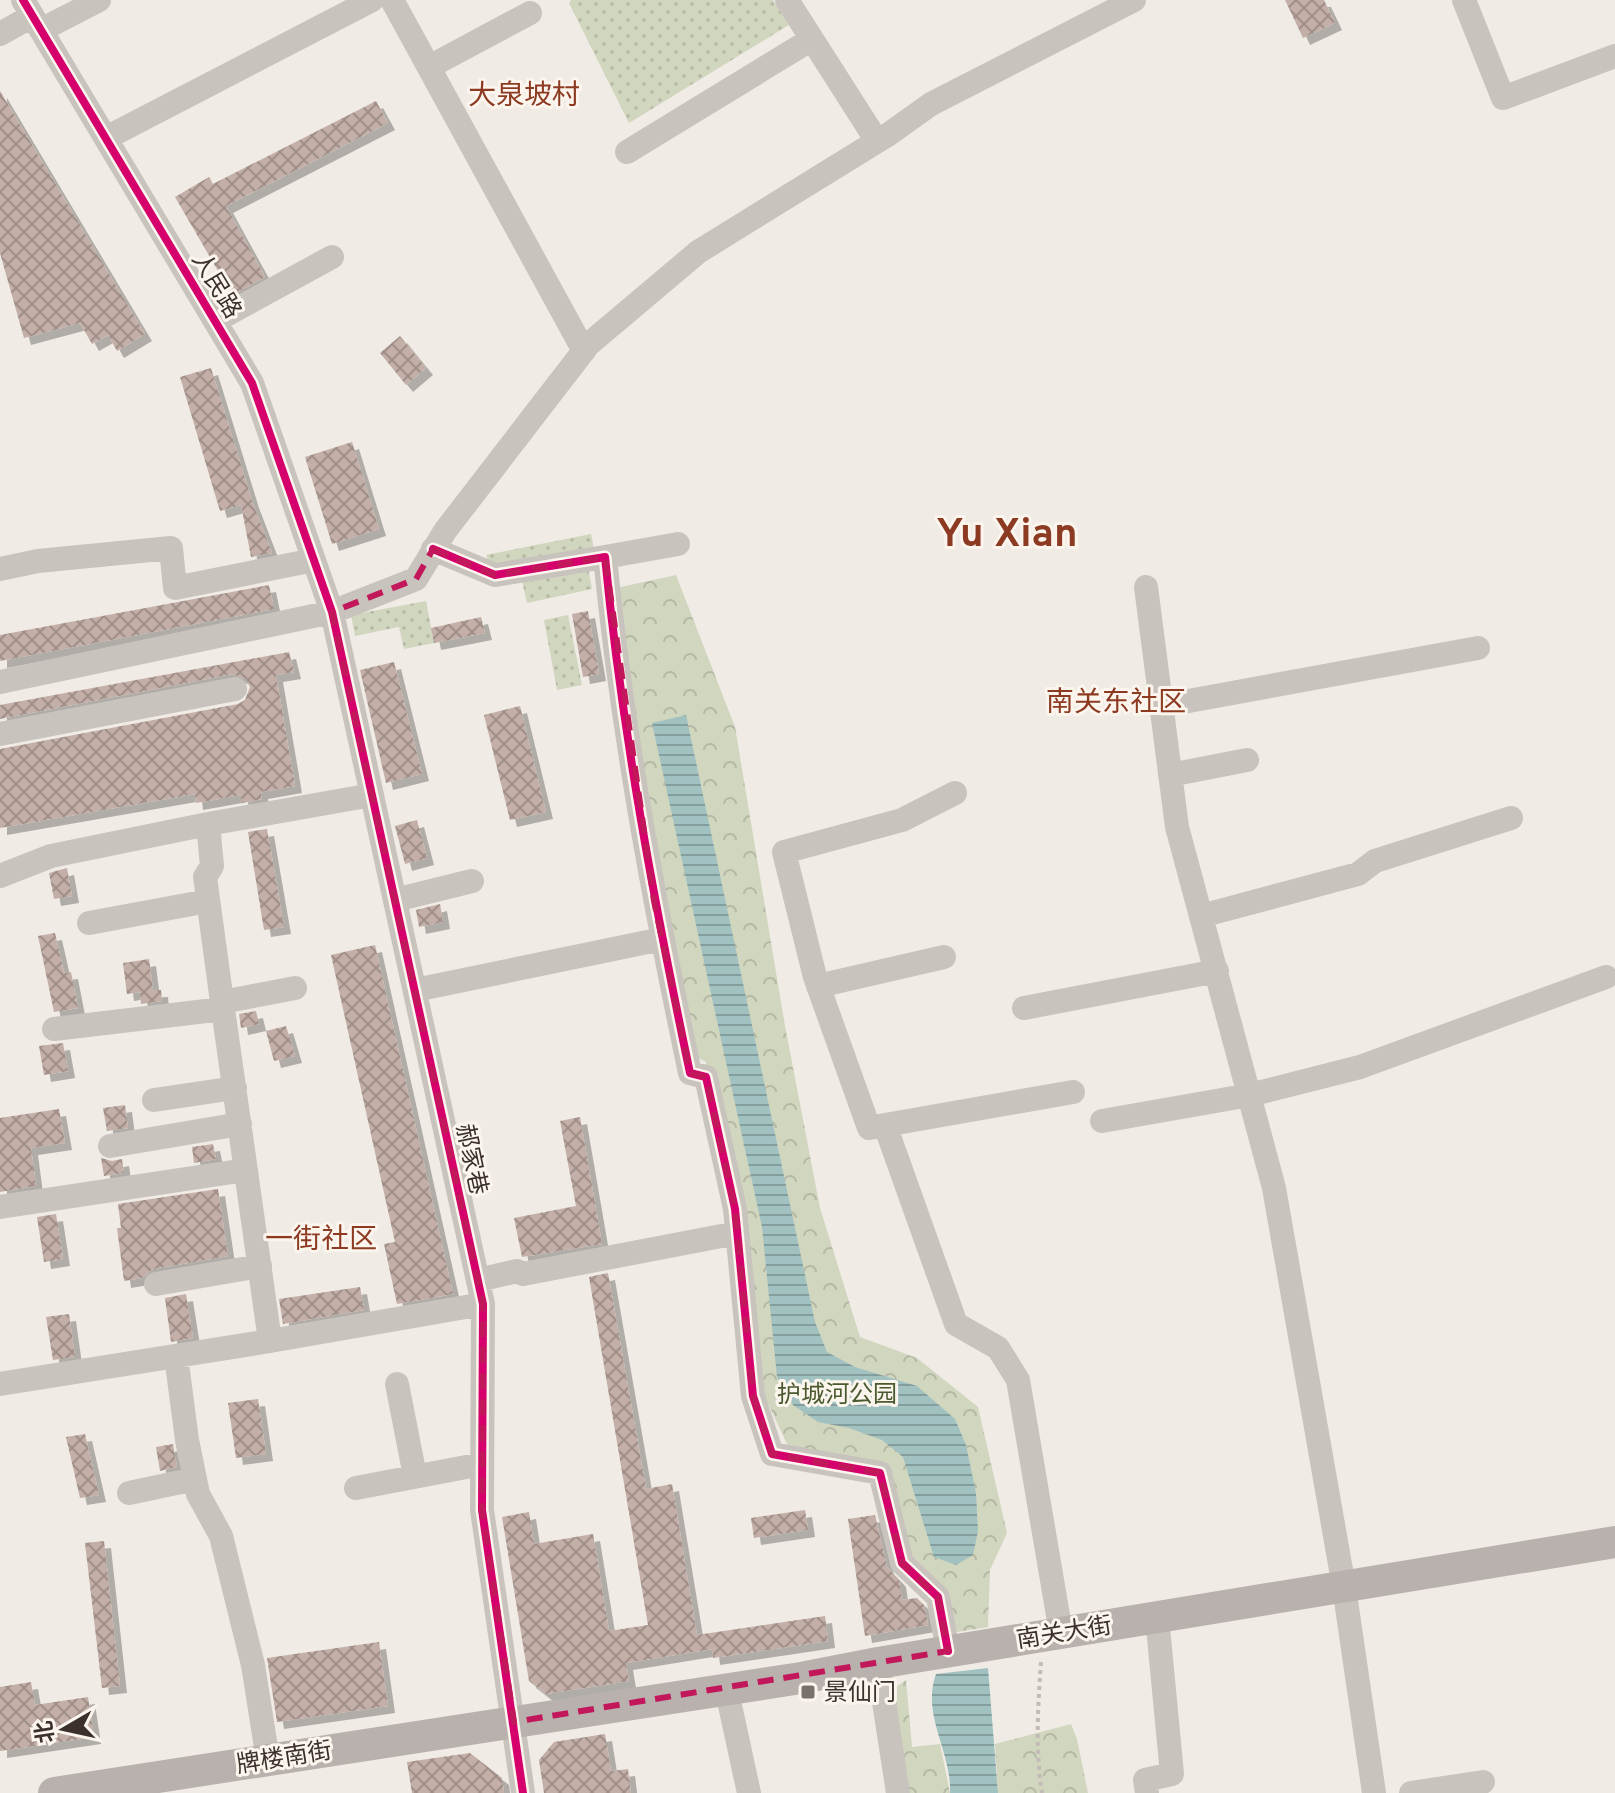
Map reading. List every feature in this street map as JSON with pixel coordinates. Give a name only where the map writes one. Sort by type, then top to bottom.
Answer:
[{"type":"main road","name":"南关大街","points":[[514,1722],[726,1687],[801,1678],[948,1651],[1615,1542]]},
{"type":"main road","name":"牌楼南街","points":[[54,1793],[514,1722]]},
{"type":"street","points":[[0,34],[32,16],[99,0]]},
{"type":"street","points":[[106,138],[372,0]]},
{"type":"street","points":[[392,0],[584,351]]},
{"type":"street","points":[[787,0],[877,141]]},
{"type":"street","points":[[0,682],[332,612],[416,579],[445,531],[584,351],[698,252],[931,104],[1134,0]]},
{"type":"street","points":[[1464,0],[1503,98],[1615,56]]},
{"type":"street","points":[[429,67],[530,13]]},
{"type":"street","name":"人民路","points":[[32,16],[252,383],[332,612]]},
{"type":"street","points":[[627,152],[812,39]]},
{"type":"street","points":[[215,321],[332,257]]},
{"type":"street","points":[[433,549],[495,575],[678,544]]},
{"type":"street","points":[[0,569],[38,561],[171,548],[175,588],[314,560]]},
{"type":"street","points":[[605,557],[615,655],[662,939],[690,1073],[706,1077],[735,1209],[753,1396],[772,1454],[880,1473],[902,1563],[938,1597],[948,1651]]},
{"type":"street","points":[[1146,587],[1177,827],[1274,1188],[1344,1587],[1374,1793]]},
{"type":"street","name":"郝家巷","points":[[332,612],[480,1292],[482,1510],[523,1793]]},
{"type":"street","points":[[1161,706],[1478,648]]},
{"type":"street","points":[[0,734],[235,689]]},
{"type":"street","points":[[1170,775],[1247,760]]},
{"type":"street","points":[[955,793],[902,820],[784,852],[818,986],[869,1128],[1073,1092]]},
{"type":"street","points":[[0,876],[51,856],[372,795]]},
{"type":"street","points":[[1201,916],[1358,874],[1375,861],[1511,818]]},
{"type":"street","points":[[208,824],[212,866],[205,877],[270,1341]]},
{"type":"street","points":[[395,900],[472,881]]},
{"type":"street","points":[[89,923],[208,901]]},
{"type":"street","points":[[415,990],[662,939]]},
{"type":"street","points":[[818,986],[944,957]]},
{"type":"street","points":[[1024,1008],[1217,971]]},
{"type":"street","points":[[1102,1121],[1250,1095],[1360,1067],[1606,977]]},
{"type":"street","points":[[54,1029],[223,1006],[295,988]]},
{"type":"street","points":[[154,1100],[235,1088]]},
{"type":"street","points":[[110,1146],[240,1124]]},
{"type":"street","points":[[885,1125],[956,1324],[998,1348],[1018,1380],[1052,1634]]},
{"type":"street","points":[[0,1207],[246,1170]]},
{"type":"street","points":[[0,1384],[270,1341],[480,1292],[517,1271],[523,1274],[737,1233]]},
{"type":"street","points":[[156,1284],[260,1266]]},
{"type":"street","points":[[176,1356],[198,1494],[221,1536],[253,1665],[268,1760]]},
{"type":"street","points":[[397,1384],[415,1476]]},
{"type":"street","points":[[356,1488],[482,1464]]},
{"type":"street","points":[[129,1493],[195,1479]]},
{"type":"street","points":[[1147,1793],[1145,1780],[1172,1774],[1157,1617]]},
{"type":"street","points":[[878,1663],[898,1793]]},
{"type":"street","points":[[726,1687],[749,1793]]},
{"type":"street","points":[[1411,1793],[1483,1782]]},
{"type":"path","points":[[1042,1793],[1037,1725],[1052,1634]]},
{"type":"highlighted area","points":[[433,549],[495,575],[605,557],[654,901],[690,1073],[706,1077],[735,1209],[753,1396],[772,1454],[880,1473],[902,1563],[938,1597],[948,1651],[514,1722],[482,1510],[483,1304],[332,612],[416,579]]},
{"type":"green space","points":[[571,0],[773,0],[789,25],[629,123],[569,3]]},
{"type":"green space","points":[[591,534],[594,549],[492,569],[486,555]]},
{"type":"green space","points":[[588,567],[592,589],[527,603],[522,581]]},
{"type":"green space","name":"护城河公园","points":[[676,575],[735,727],[785,1026],[820,1208],[860,1337],[917,1358],[978,1407],[1007,1533],[990,1570],[988,1627],[951,1633],[914,1565],[891,1472],[788,1446],[765,1397],[756,1349],[742,1227],[706,1062],[693,1055],[655,872],[616,588]]},
{"type":"green space","points":[[426,601],[434,643],[404,649],[399,627],[355,636],[351,615]]},
{"type":"green space","points":[[568,615],[582,685],[557,690],[544,620]]},
{"type":"green space","points":[[906,1680],[912,1747],[940,1744],[950,1793],[907,1793],[893,1695],[897,1686]]},
{"type":"green space","points":[[1071,1724],[1088,1793],[998,1793],[995,1744]]},
{"type":"water","points":[[686,715],[815,1322],[827,1352],[855,1367],[917,1386],[955,1419],[966,1445],[976,1493],[978,1531],[973,1555],[956,1565],[934,1557],[903,1457],[882,1440],[849,1428],[818,1422],[793,1405],[777,1377],[762,1227],[652,723]]},
{"type":"water","points":[[988,1668],[998,1793],[950,1793],[947,1763],[932,1704],[936,1674]]},
{"type":"building","points":[[1285,0],[1324,0],[1335,23],[1303,38]]},
{"type":"building","points":[[0,91],[145,334],[117,351],[108,335],[92,344],[80,323],[24,338],[0,253]]},
{"type":"building","points":[[376,101],[388,123],[226,206],[265,277],[232,295],[175,197],[209,177],[213,184]]},
{"type":"building","points":[[400,336],[426,368],[406,385],[380,353]]},
{"type":"building","points":[[211,368],[252,501],[272,553],[251,557],[241,505],[220,511],[180,377]]},
{"type":"building","points":[[352,442],[379,529],[332,544],[305,457]]},
{"type":"building","points":[[269,585],[274,609],[0,661],[0,635]]},
{"type":"building","points":[[588,611],[599,674],[583,677],[572,614]]},
{"type":"building","points":[[481,617],[485,633],[434,643],[431,628]]},
{"type":"building","points":[[289,652],[294,672],[276,675],[295,786],[261,792],[262,799],[242,803],[241,795],[196,803],[195,794],[0,828],[0,749],[238,704],[245,700],[250,687],[246,679],[232,674],[0,719],[0,705]]},
{"type":"building","points":[[394,662],[422,774],[386,783],[360,670]]},
{"type":"building","points":[[520,706],[546,812],[510,820],[484,715]]},
{"type":"building","points":[[417,820],[427,858],[405,864],[395,826]]},
{"type":"building","points":[[267,829],[284,927],[264,930],[248,832]]},
{"type":"building","points":[[67,868],[72,896],[54,899],[49,873]]},
{"type":"building","points":[[440,904],[443,922],[419,927],[416,910]]},
{"type":"building","points":[[55,933],[64,973],[71,972],[78,1008],[54,1012],[38,936]]},
{"type":"building","points":[[375,945],[453,1294],[397,1304],[384,1244],[395,1242],[331,955]]},
{"type":"building","points":[[149,959],[153,990],[146,991],[161,990],[162,1001],[141,1004],[140,992],[127,994],[123,963]]},
{"type":"building","points":[[256,1011],[259,1024],[241,1028],[239,1014]]},
{"type":"building","points":[[286,1026],[295,1056],[274,1061],[266,1031]]},
{"type":"building","points":[[63,1043],[68,1071],[44,1075],[39,1046]]},
{"type":"building","points":[[125,1105],[128,1128],[107,1131],[103,1108]]},
{"type":"building","points":[[59,1109],[65,1143],[31,1148],[36,1186],[0,1192],[0,1118]]},
{"type":"building","points":[[580,1117],[602,1244],[522,1257],[514,1218],[576,1206],[560,1121]]},
{"type":"building","points":[[213,1144],[216,1159],[194,1163],[192,1147]]},
{"type":"building","points":[[101,1158],[112,1161],[122,1159],[124,1173],[104,1176]]},
{"type":"building","points":[[218,1189],[228,1256],[153,1269],[142,1278],[124,1281],[117,1228],[121,1228],[118,1204]]},
{"type":"building","points":[[56,1214],[63,1259],[44,1262],[37,1217]]},
{"type":"building","points":[[608,1273],[646,1489],[672,1484],[697,1635],[825,1616],[828,1641],[713,1658],[712,1649],[626,1663],[629,1681],[546,1694],[529,1681],[502,1517],[529,1512],[534,1544],[593,1534],[609,1631],[648,1625],[589,1277]]},
{"type":"building","points":[[360,1287],[364,1310],[283,1324],[279,1299]]},
{"type":"building","points":[[186,1294],[193,1338],[171,1342],[165,1298]]},
{"type":"building","points":[[69,1314],[75,1357],[53,1360],[46,1317]]},
{"type":"building","points":[[258,1399],[266,1454],[236,1458],[228,1403]]},
{"type":"building","points":[[85,1434],[99,1495],[80,1498],[66,1437]]},
{"type":"building","points":[[173,1444],[177,1467],[160,1471],[156,1447]]},
{"type":"building","points":[[805,1510],[808,1530],[754,1538],[751,1518]]},
{"type":"building","points":[[875,1515],[887,1567],[899,1580],[902,1600],[917,1598],[924,1605],[928,1625],[865,1636],[848,1519]]},
{"type":"building","points":[[104,1541],[120,1686],[102,1688],[85,1543]]},
{"type":"building","points":[[379,1642],[388,1706],[277,1722],[267,1658]]},
{"type":"building","points":[[31,1682],[35,1705],[88,1697],[94,1737],[0,1751],[0,1687]]},
{"type":"building","points":[[605,1734],[611,1771],[628,1769],[631,1793],[544,1793],[539,1760],[554,1742]]},
{"type":"building","points":[[470,1753],[502,1778],[504,1793],[412,1793],[407,1762]]},
{"type":"cycle path","points":[[23,0],[252,383],[332,612],[483,1304],[482,1510],[523,1793]]},
{"type":"cycle path","points":[[433,549],[495,575],[605,557],[630,752],[677,1009],[690,1073],[706,1077],[735,1209],[753,1396],[772,1454],[880,1473],[902,1563],[938,1597],[948,1651]]},
{"type":"place","name":"景仙门","points":[[808,1692]]},
{"type":"district","name":"大泉坡村","points":[[524,94]]},
{"type":"district","name":"Yu Xian","points":[[1007,532]]},
{"type":"district","name":"南关东社区","points":[[1116,701]]},
{"type":"district","name":"一街社区","points":[[321,1238]]}]
